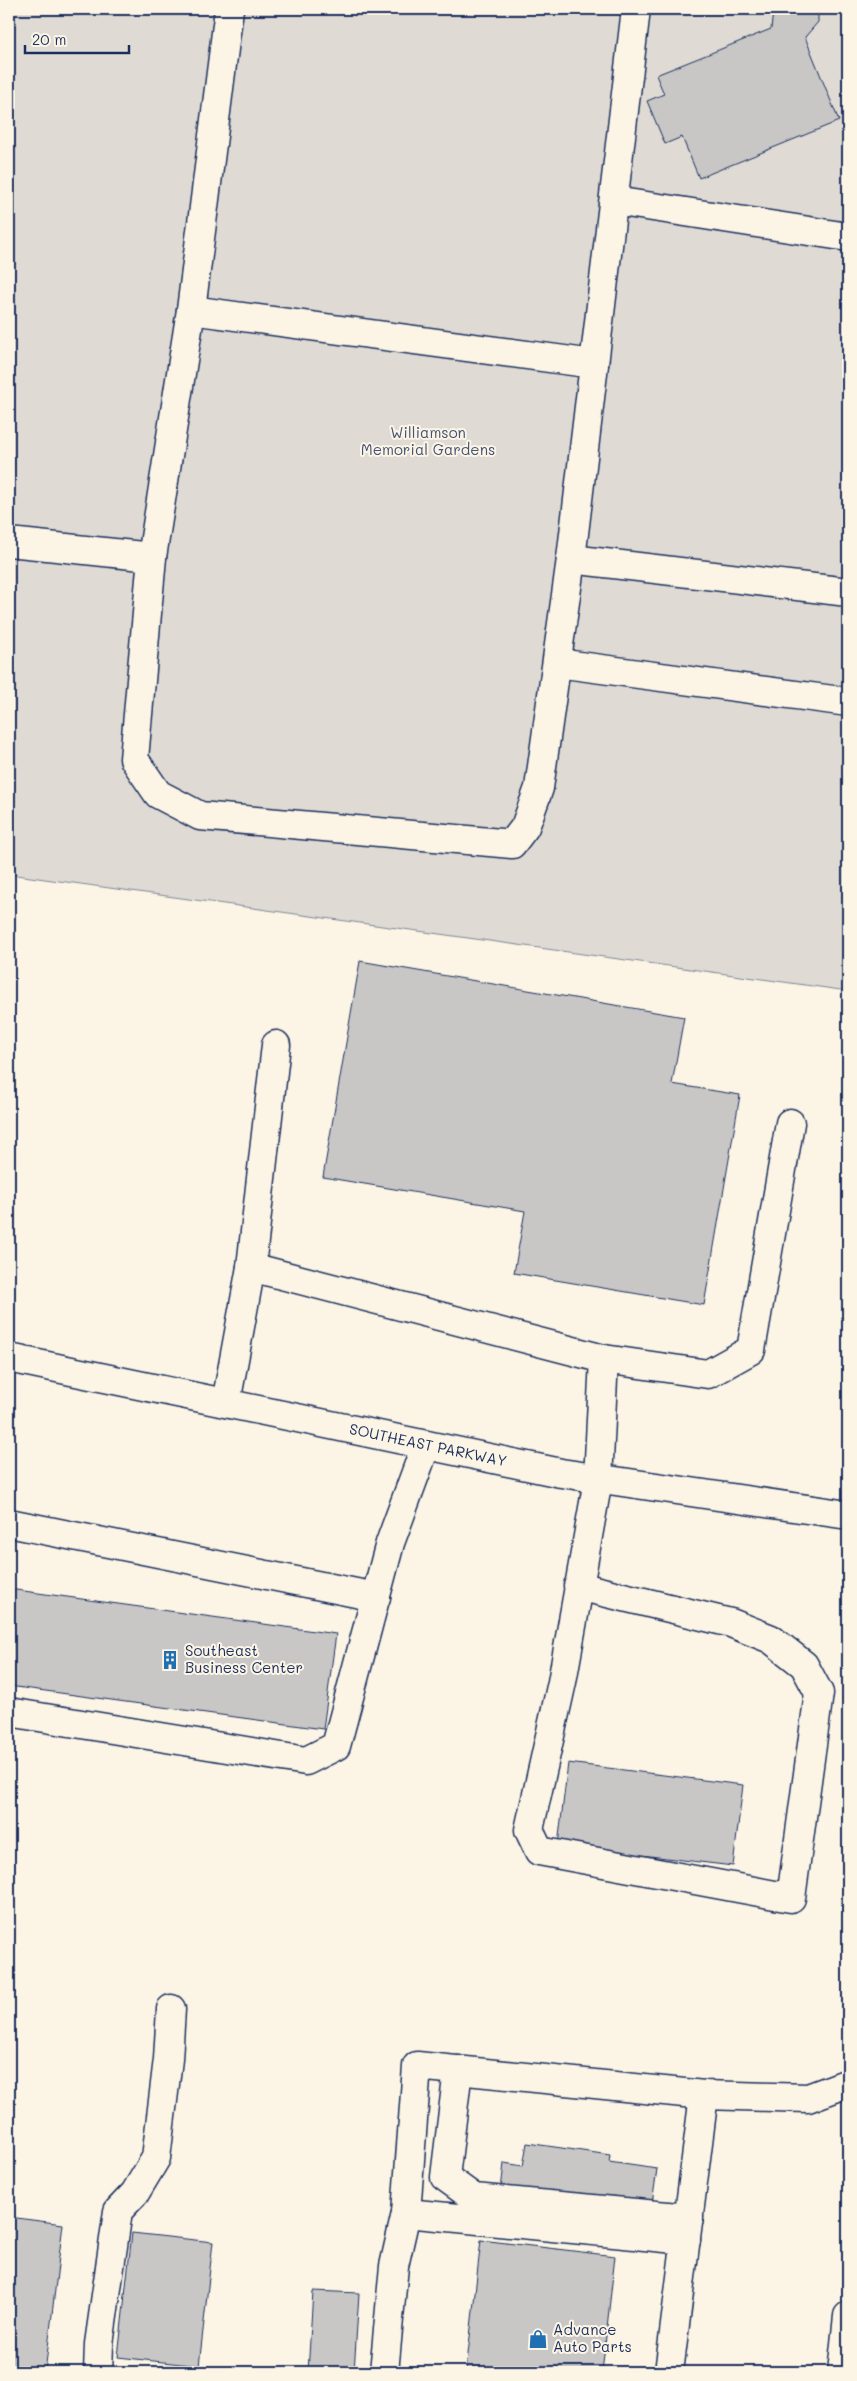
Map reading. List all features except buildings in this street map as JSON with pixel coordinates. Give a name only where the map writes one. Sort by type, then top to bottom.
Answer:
[{"type":"street","points":[[229,9],[191,310],[152,557],[134,758],[158,794],[200,816],[512,844],[525,827],[539,788],[571,559],[636,9]]},
{"type":"street","points":[[614,201],[848,238]]},
{"type":"street","points":[[191,310],[594,364]]},
{"type":"street","points":[[9,542],[152,557]]},
{"type":"street","points":[[571,559],[848,592]]},
{"type":"street","points":[[557,663],[848,702]]},
{"type":"street","points":[[226,1403],[250,1267],[276,1045]]},
{"type":"street","points":[[250,1267],[604,1359],[708,1374],[751,1350],[790,1123]]},
{"type":"street","name":"SOUTHEAST PARKWAY","points":[[9,1358],[598,1480],[848,1515]]},
{"type":"street","points":[[578,1586],[731,1623],[772,1639],[804,1665],[819,1693],[791,1898],[539,1851],[534,1844],[529,1830],[562,1682],[578,1586],[598,1480],[604,1359]]},
{"type":"street","points":[[9,1712],[306,1761],[336,1746],[390,1543],[426,1445]]},
{"type":"street","points":[[9,1523],[376,1597]]},
{"type":"street","points":[[98,2372],[99,2344],[118,2210],[136,2193],[156,2158],[167,2068],[171,2008]]},
{"type":"street","points":[[384,2372],[394,2266],[406,2213],[417,2066],[704,2095],[808,2098],[848,2083]]},
{"type":"street","points":[[458,2070],[445,2177],[474,2198],[688,2229]]},
{"type":"street","points":[[669,2372],[704,2095]]},
{"type":"street","points":[[406,2213],[688,2229]]},
{"type":"street","points":[[842,2372],[848,2316]]},
{"type":"green space","name":"Williamson Memorial Gardens","points":[[9,9],[848,9],[848,991],[9,874]]},
{"type":"place","name":"Southeast Business Center","points":[[170,1660]]},
{"type":"place","name":"Advance Auto Parts","points":[[538,2339]]}]
